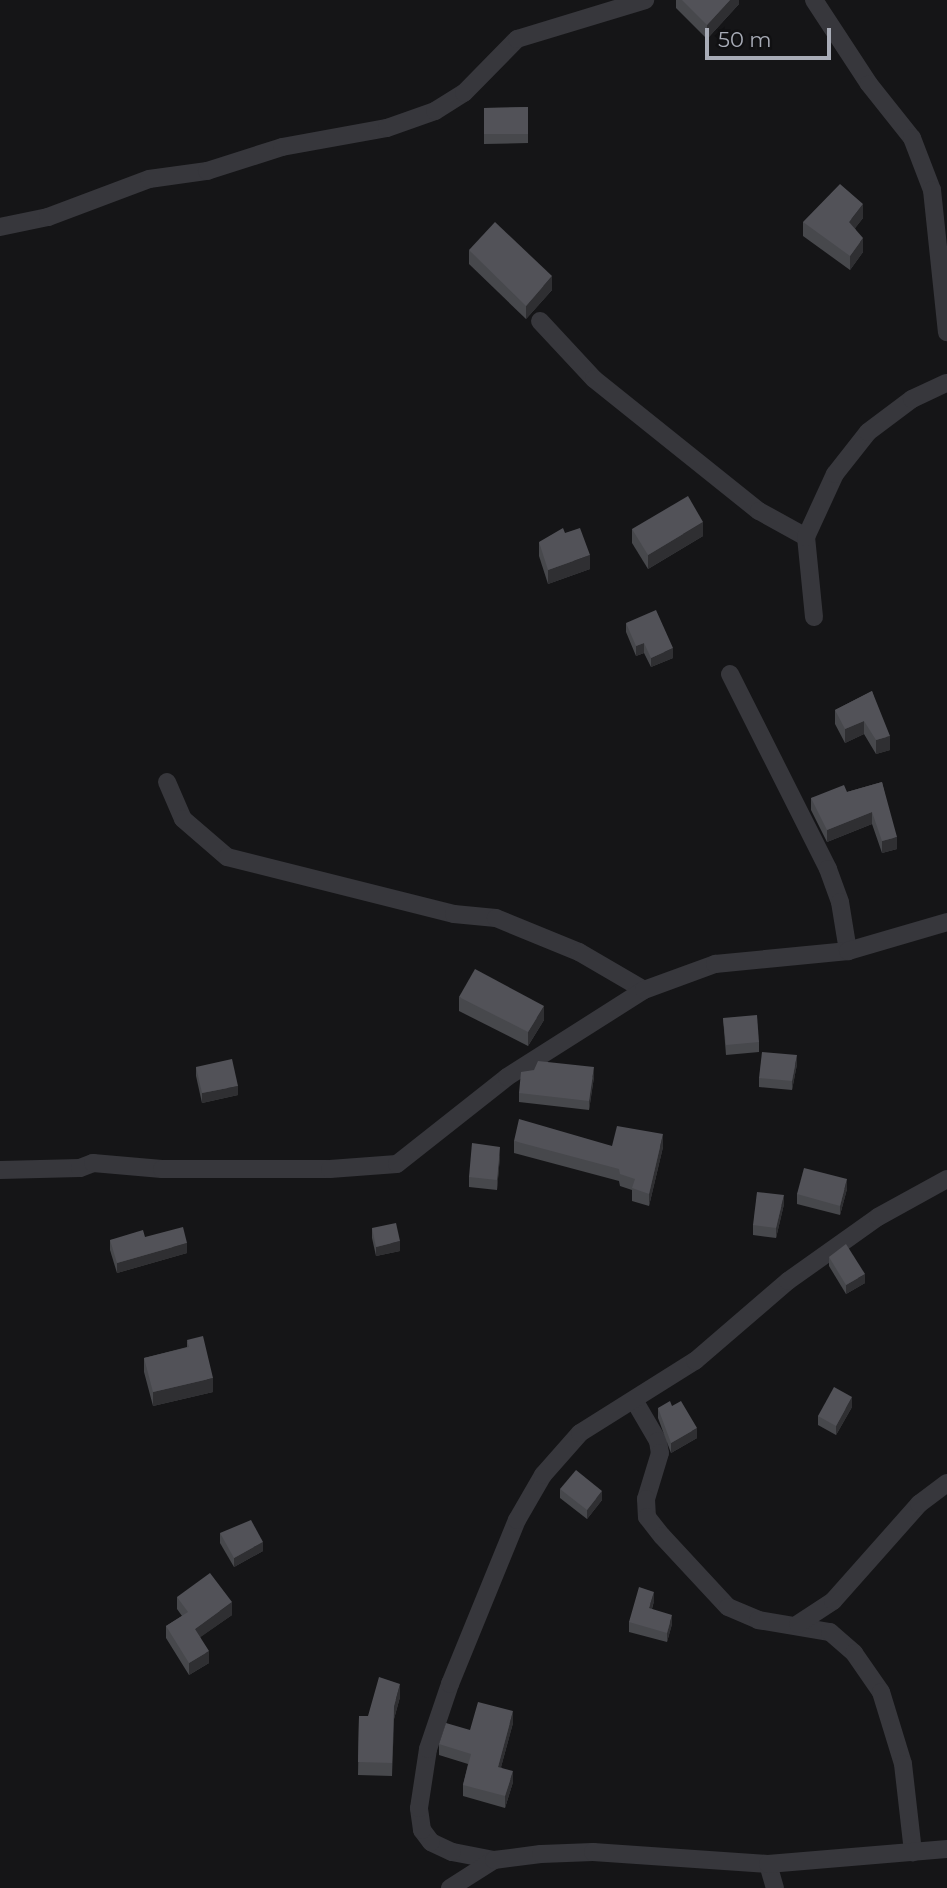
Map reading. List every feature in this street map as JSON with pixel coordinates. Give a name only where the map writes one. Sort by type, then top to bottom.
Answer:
[{"type":"street","points":[[0,227],[48,217],[149,179],[207,171],[282,147],[387,128],[435,111],[464,93],[517,39],[645,0]]},
{"type":"street","points":[[814,0],[869,84],[912,138],[932,190],[947,332]]},
{"type":"street","points":[[540,321],[605,388],[760,511],[806,537]]},
{"type":"street","points":[[814,617],[806,537],[835,474],[868,432],[912,399],[947,383]]},
{"type":"street","points":[[730,674],[828,869],[840,902],[848,951]]},
{"type":"street","points":[[167,782],[183,819],[227,857],[454,914],[496,918],[579,952],[644,990]]},
{"type":"street","points":[[0,1170],[80,1168],[93,1163],[162,1169],[330,1169],[397,1164],[507,1077],[644,990],[715,964],[848,951],[947,922]]},
{"type":"street","points":[[947,1179],[866,1225],[788,1281],[695,1362],[580,1433],[543,1475],[494,1573],[428,1749],[419,1808],[422,1830],[431,1842],[452,1852],[494,1860],[593,1852],[768,1864],[947,1849]]},
{"type":"street","points":[[634,1400],[658,1441],[660,1453],[646,1499],[647,1517],[728,1607],[758,1620],[798,1624],[830,1632],[854,1653],[881,1692],[903,1764],[913,1852]]},
{"type":"street","points":[[798,1624],[833,1601],[919,1504],[947,1483]]},
{"type":"street","points":[[450,1888],[494,1860]]},
{"type":"street","points":[[768,1864],[775,1888]]},
{"type":"building","points":[[682,0],[730,0],[707,25]]},
{"type":"building","points":[[528,107],[528,134],[484,134],[484,108]]},
{"type":"building","points":[[840,184],[863,204],[849,222],[863,238],[850,256],[803,222]]},
{"type":"building","points":[[495,222],[552,276],[526,306],[469,250]]},
{"type":"building","points":[[688,496],[703,522],[648,555],[632,529]]},
{"type":"building","points":[[563,528],[565,533],[580,528],[590,555],[548,570],[539,542]]},
{"type":"building","points":[[656,610],[673,648],[651,658],[644,643],[636,646],[626,623]]},
{"type":"building","points":[[872,691],[890,736],[876,740],[864,721],[845,729],[835,710]]},
{"type":"building","points":[[882,782],[897,837],[882,841],[872,812],[827,830],[811,798],[844,785],[847,792]]},
{"type":"building","points":[[475,969],[544,1006],[528,1032],[459,997]]},
{"type":"building","points":[[757,1015],[759,1042],[726,1045],[723,1018]]},
{"type":"building","points":[[762,1052],[797,1055],[792,1081],[759,1078]]},
{"type":"building","points":[[232,1059],[238,1086],[202,1093],[196,1067]]},
{"type":"building","points":[[538,1061],[594,1067],[589,1101],[519,1093],[521,1072],[534,1070]]},
{"type":"building","points":[[519,1119],[612,1146],[617,1126],[663,1134],[649,1194],[632,1188],[635,1179],[620,1174],[619,1169],[514,1141]]},
{"type":"building","points":[[472,1143],[500,1147],[497,1180],[469,1177]]},
{"type":"building","points":[[804,1168],[847,1179],[840,1206],[797,1194]]},
{"type":"building","points":[[757,1192],[784,1195],[776,1228],[753,1225]]},
{"type":"building","points":[[396,1223],[400,1241],[376,1247],[372,1228]]},
{"type":"building","points":[[183,1227],[187,1243],[117,1263],[110,1240],[143,1230],[145,1237]]},
{"type":"building","points":[[846,1244],[865,1274],[846,1285],[829,1257]]},
{"type":"building","points":[[203,1336],[213,1378],[153,1392],[144,1358],[189,1347],[187,1340]]},
{"type":"building","points":[[834,1387],[852,1397],[836,1426],[818,1416]]},
{"type":"building","points":[[670,1401],[672,1406],[681,1401],[697,1428],[671,1443],[658,1408]]},
{"type":"building","points":[[576,1470],[602,1491],[587,1510],[560,1489]]},
{"type":"building","points":[[251,1520],[263,1542],[234,1558],[220,1533]]},
{"type":"building","points":[[210,1573],[232,1602],[195,1629],[209,1651],[189,1663],[166,1626],[188,1612],[177,1597]]},
{"type":"building","points":[[639,1587],[654,1592],[649,1608],[672,1615],[667,1633],[629,1622]]},
{"type":"building","points":[[379,1677],[400,1684],[394,1706],[392,1763],[358,1762],[359,1716],[368,1716]]},
{"type":"building","points":[[478,1702],[513,1711],[498,1767],[513,1771],[505,1796],[463,1785],[471,1754],[439,1744],[446,1723],[470,1730]]}]
